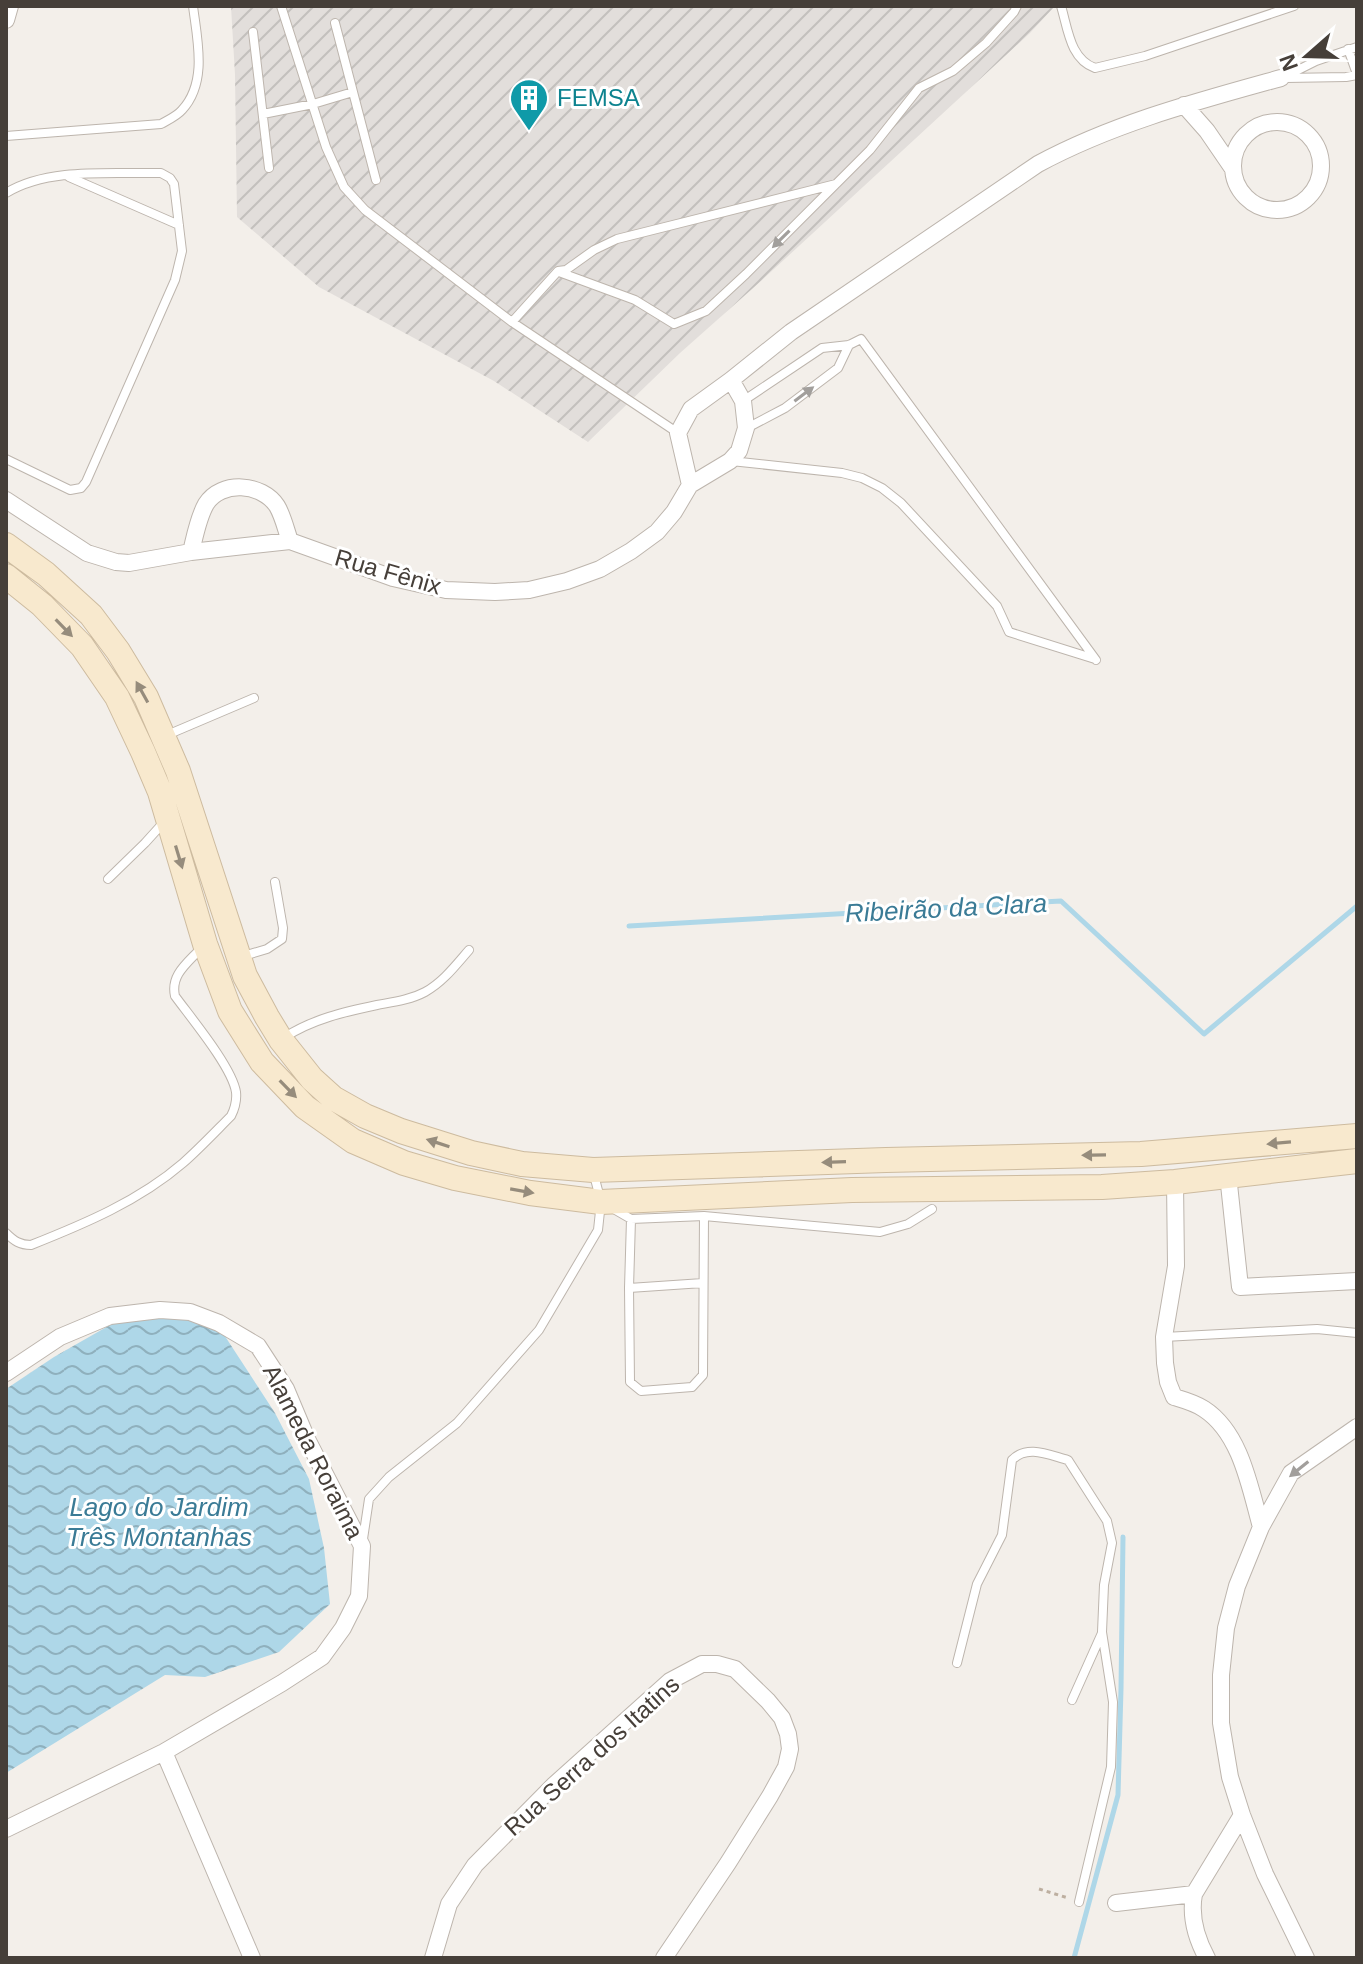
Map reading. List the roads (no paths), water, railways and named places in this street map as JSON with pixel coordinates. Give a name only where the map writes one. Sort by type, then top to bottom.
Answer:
[{"type":"main road","points":[[6,545],[46,574],[91,615],[118,651],[146,697],[178,771],[245,976],[281,1040],[312,1079],[333,1098],[365,1116],[471,1153],[522,1164],[593,1170],[1172,1152],[1357,1136]]},
{"type":"main road","points":[[6,576],[42,605],[82,646],[117,697],[160,792],[205,944],[230,1011],[262,1062],[305,1107],[353,1141],[404,1163],[455,1178],[530,1193],[601,1202],[852,1190],[1102,1187],[1175,1182],[1357,1161]]},
{"type":"street","points":[[6,20],[10,6]]},
{"type":"street","points":[[731,380],[743,401],[746,428],[739,451],[730,461],[690,485],[678,433],[691,409],[791,332],[1038,164],[1068,148],[1184,105],[1281,78]]},
{"type":"street","points":[[1184,105],[1207,131],[1233,169],[1237,184],[1246,197],[1257,205],[1270,210],[1297,206],[1317,187],[1322,160],[1309,134],[1296,125],[1281,121],[1266,122],[1252,129],[1241,140],[1234,154],[1233,169]]},
{"type":"street","name":"Rua Fênix","points":[[6,500],[87,553],[104,560],[129,563],[191,552],[290,541],[393,578],[446,590],[495,592],[529,590],[567,581],[631,551],[657,532],[674,512],[690,485]]},
{"type":"street","points":[[191,552],[205,506],[218,492],[233,488],[258,490],[268,496],[276,505],[290,541]]},
{"type":"street","points":[[1228,1175],[1240,1287],[1357,1281]]},
{"type":"street","points":[[1175,1182],[1176,1266],[1164,1337],[1168,1382],[1174,1397],[1203,1408],[1227,1433],[1236,1448],[1261,1527]]},
{"type":"street","name":"Alameda Roraima","points":[[6,1373],[60,1337],[110,1316],[160,1310],[190,1312],[219,1323],[258,1346],[286,1389],[307,1439],[362,1546],[359,1596],[343,1628],[322,1657],[164,1752],[6,1829]]},
{"type":"street","points":[[1306,1958],[1265,1874],[1230,1777],[1221,1723],[1221,1675],[1226,1628],[1237,1586],[1261,1527],[1291,1473],[1357,1427]]},
{"type":"street","name":"Rua Serra dos Itatins","points":[[433,1958],[449,1904],[475,1865],[553,1786],[670,1681],[702,1664],[717,1664],[735,1669],[768,1701],[782,1718],[790,1749],[786,1767],[776,1786],[664,1958]]},
{"type":"street","points":[[164,1752],[252,1958]]},
{"type":"street","points":[[1207,1958],[1194,1926],[1191,1908],[1194,1894],[1242,1815]]},
{"type":"street","points":[[1116,1903],[1194,1894]]},
{"type":"lane","points":[[6,136],[161,124],[182,110],[196,88],[200,56],[193,6]]},
{"type":"lane","points":[[281,6],[326,147],[344,187],[365,210],[512,322],[678,433]]},
{"type":"lane","points":[[558,271],[635,300],[674,324],[706,311],[870,150],[919,88],[953,71],[986,43],[1017,6]]},
{"type":"lane","points":[[1061,6],[1077,55],[1082,62],[1095,68],[1145,56],[1294,6]]},
{"type":"lane","points":[[335,23],[376,180]]},
{"type":"lane","points":[[253,32],[269,168]]},
{"type":"lane","points":[[1353,48],[1357,75],[1281,78],[1316,61],[1353,48]]},
{"type":"lane","points":[[263,114],[353,92]]},
{"type":"lane","points":[[6,193],[30,181],[65,175],[161,173],[174,184],[182,251],[175,280],[81,488],[70,490],[6,459]]},
{"type":"lane","points":[[65,175],[179,225]]},
{"type":"lane","points":[[512,322],[558,271],[566,270],[594,250],[617,239],[836,184]]},
{"type":"lane","points":[[730,461],[842,473],[882,488],[901,503],[997,606],[1009,632],[1096,660],[861,339],[849,345],[822,348],[743,401]]},
{"type":"lane","points":[[746,428],[785,408],[838,368],[849,345]]},
{"type":"lane","points":[[163,736],[254,698]]},
{"type":"lane","points":[[108,879],[168,818]]},
{"type":"lane","points":[[239,957],[267,949],[282,939],[275,882]]},
{"type":"lane","points":[[6,1233],[15,1242],[31,1245],[87,1222],[137,1196],[181,1165],[231,1116],[236,1095],[233,1081],[175,996],[173,988],[179,972],[205,944]]},
{"type":"lane","points":[[281,1040],[302,1026],[337,1013],[422,993],[442,981],[469,950]]},
{"type":"lane","points":[[362,1546],[369,1499],[389,1477],[457,1423],[539,1330],[598,1230],[601,1202],[593,1170]]},
{"type":"lane","points":[[601,1202],[631,1219],[704,1216],[880,1232],[908,1224],[932,1209]]},
{"type":"lane","points":[[631,1219],[630,1382],[641,1391],[692,1387],[703,1375],[704,1216]]},
{"type":"lane","points":[[629,1288],[703,1283]]},
{"type":"lane","points":[[1164,1337],[1317,1329],[1357,1333]]},
{"type":"lane","points":[[957,1663],[977,1584],[1002,1535],[1012,1460],[1028,1450],[1068,1460],[1107,1521],[1112,1543],[1104,1585],[1102,1632],[1113,1702],[1111,1767],[1079,1902]]},
{"type":"lane","points":[[1072,1700],[1102,1632]]},
{"type":"water","name":"Lago do Jardim Três Montanhas","points":[[174,1312],[219,1327],[275,1413],[309,1479],[324,1548],[330,1604],[279,1652],[205,1677],[165,1675],[6,1773],[6,1389],[117,1321]]},
{"type":"waterway","name":"Ribeirão da Clara","points":[[629,926],[1061,901],[1204,1034],[1357,906]]},
{"type":"waterway","points":[[1074,1958],[1118,1795],[1123,1537]]},
{"type":"place","name":"FEMSA","points":[[529,132]]}]
